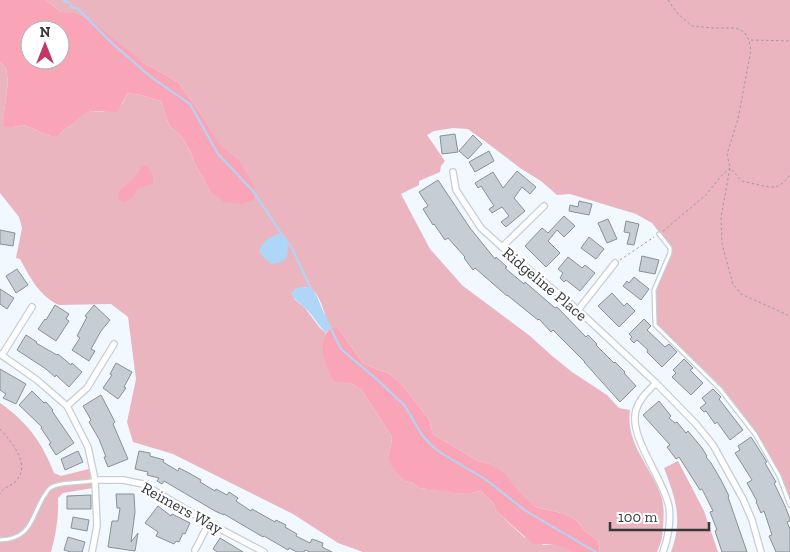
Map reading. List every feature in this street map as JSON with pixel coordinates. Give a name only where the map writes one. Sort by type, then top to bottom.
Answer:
[{"type":"street","name":"Ridgeline Place","points":[[453,172],[456,190],[481,228],[578,310],[656,383],[696,424],[713,445],[743,498],[752,520],[761,552]]},
{"type":"street","points":[[502,247],[544,206]]},
{"type":"street","points":[[578,310],[615,263]]},
{"type":"street","points":[[32,307],[1,354],[37,380],[67,406],[88,446],[96,480],[97,526],[92,552]]},
{"type":"street","points":[[67,406],[87,388],[114,344]]},
{"type":"street","points":[[656,383],[640,401],[635,412],[635,423],[637,435],[663,490],[668,506],[668,530],[663,552]]},
{"type":"street","name":"Reimers Way","points":[[96,480],[123,480],[143,484],[209,523],[264,552]]},
{"type":"street","points":[[195,550],[209,523]]},
{"type":"lane","points":[[659,234],[670,248],[670,253],[654,290],[655,324],[720,389],[756,434],[779,476],[790,505]]},
{"type":"lane","points":[[0,540],[7,540],[25,532],[49,488],[56,485],[96,480]]},
{"type":"path","points":[[668,0],[678,14],[692,26],[736,28],[744,32],[749,40],[751,50],[738,119],[726,154],[730,168],[721,217],[722,244],[733,284],[741,294],[790,316]]},
{"type":"path","points":[[749,40],[790,41]]},
{"type":"path","points":[[730,168],[742,181],[768,187],[776,187],[783,183],[790,175]]},
{"type":"path","points":[[615,263],[659,234],[706,195],[730,168]]},
{"type":"path","points":[[0,429],[13,445],[22,467],[16,481],[3,489],[0,494]]},
{"type":"path","points":[[0,485],[7,493]]},
{"type":"shaded area","points":[[0,0],[46,0],[62,13],[76,13],[90,20],[144,63],[178,82],[220,145],[238,159],[252,182],[255,191],[254,200],[241,204],[224,202],[210,191],[182,137],[169,125],[161,101],[128,93],[117,112],[92,111],[82,115],[58,136],[50,136],[24,125],[4,127],[8,82],[6,68],[0,62]]},
{"type":"shaded area","points":[[46,0],[790,0],[790,503],[769,455],[743,414],[707,374],[656,325],[656,290],[671,256],[670,246],[652,223],[636,214],[570,194],[557,195],[541,181],[520,168],[468,129],[453,128],[434,131],[427,135],[445,161],[441,166],[440,172],[419,181],[419,185],[401,194],[430,249],[463,286],[530,336],[572,372],[607,395],[619,408],[630,410],[632,434],[663,502],[663,533],[657,552],[599,552],[598,541],[585,531],[576,520],[565,514],[536,507],[525,499],[515,486],[490,464],[478,461],[433,434],[429,419],[402,385],[389,373],[363,363],[338,328],[330,328],[314,292],[303,287],[294,299],[305,308],[326,333],[324,341],[350,383],[361,389],[392,437],[388,457],[405,481],[413,483],[419,488],[472,493],[481,491],[494,504],[496,511],[524,537],[544,545],[558,544],[571,552],[363,552],[338,543],[293,514],[173,454],[133,442],[127,422],[136,379],[128,317],[111,304],[59,305],[46,297],[31,279],[20,259],[16,258],[22,228],[19,217],[0,193],[0,62],[6,68],[8,82],[4,126],[24,125],[50,136],[58,136],[81,115],[92,111],[103,112],[122,104],[128,93],[161,101],[169,125],[182,137],[210,191],[238,159],[220,146],[199,111],[178,82],[144,63],[76,13],[62,13]]},
{"type":"shaded area","points":[[147,165],[153,175],[153,183],[138,188],[132,198],[124,202],[118,199],[119,191],[135,177],[141,167]]},
{"type":"shaded area","points":[[330,328],[338,328],[363,363],[389,373],[402,385],[429,419],[433,434],[478,461],[490,464],[504,473],[525,498],[536,507],[565,514],[576,520],[585,531],[598,541],[600,551],[571,552],[558,545],[533,544],[496,511],[494,504],[481,491],[457,493],[419,488],[413,483],[405,481],[392,467],[388,457],[392,437],[361,389],[350,383],[334,381],[331,375],[323,355],[323,341]]},
{"type":"shaded area","points":[[0,403],[26,425],[33,434],[54,473],[61,476],[89,469],[93,488],[63,493],[58,498],[57,525],[51,552],[0,552]]},
{"type":"shaded area","points":[[678,461],[704,511],[718,552],[671,552],[677,530],[677,520],[675,500],[664,468]]},
{"type":"water","points":[[277,234],[286,236],[287,257],[282,262],[271,264],[259,251],[266,241]]},
{"type":"water","points":[[296,288],[311,288],[316,294],[330,328],[326,333],[291,293]]},
{"type":"building","points":[[455,134],[458,152],[442,154],[440,136]]},
{"type":"building","points":[[473,135],[482,144],[468,159],[459,151]]},
{"type":"building","points":[[489,151],[494,161],[475,172],[469,162]]},
{"type":"building","points":[[517,171],[536,187],[530,194],[522,187],[514,198],[525,211],[506,227],[501,222],[509,216],[502,207],[492,213],[489,209],[494,206],[481,186],[478,188],[475,183],[493,172],[503,188]]},
{"type":"building","points":[[438,180],[470,228],[495,259],[496,257],[507,267],[505,268],[524,284],[525,282],[555,308],[557,307],[586,337],[588,335],[625,372],[636,386],[620,402],[585,362],[553,330],[551,332],[539,319],[507,296],[475,268],[473,270],[465,257],[448,238],[445,240],[423,209],[428,206],[419,192]]},
{"type":"building","points":[[579,201],[592,204],[589,215],[569,211],[570,205],[578,207]]},
{"type":"building","points":[[564,216],[575,226],[564,237],[557,230],[548,241],[560,253],[546,267],[525,246],[542,228],[548,233]]},
{"type":"building","points":[[608,219],[617,239],[607,243],[598,223]]},
{"type":"building","points":[[626,221],[639,224],[634,245],[627,244],[630,233],[624,232]]},
{"type":"building","points":[[0,230],[15,233],[13,246],[0,244]]},
{"type":"building","points":[[589,237],[604,249],[596,259],[581,248]]},
{"type":"building","points":[[642,256],[659,260],[655,274],[639,271]]},
{"type":"building","points":[[568,257],[582,268],[585,265],[595,273],[580,291],[566,280],[564,282],[560,278],[563,273],[558,269]]},
{"type":"building","points":[[17,269],[28,285],[16,293],[6,276]]},
{"type":"building","points":[[634,277],[649,289],[641,300],[623,286]]},
{"type":"building","points":[[0,289],[14,298],[7,309],[0,304]]},
{"type":"building","points":[[612,293],[624,306],[627,303],[635,311],[619,327],[598,306]]},
{"type":"building","points":[[55,305],[69,314],[66,319],[69,321],[56,341],[38,329]]},
{"type":"building","points":[[94,305],[110,320],[91,349],[95,351],[89,361],[72,350],[80,338],[77,336],[87,317],[85,316]]},
{"type":"building","points":[[644,319],[651,326],[647,330],[665,347],[669,344],[677,352],[662,367],[637,340],[634,343],[630,339],[632,337],[629,334]]},
{"type":"building","points":[[26,335],[36,343],[58,354],[71,365],[72,363],[82,372],[69,387],[56,375],[55,377],[17,350]]},
{"type":"building","points":[[684,359],[693,368],[690,370],[703,383],[691,395],[672,377],[676,373],[673,370]]},
{"type":"building","points":[[116,363],[132,372],[124,387],[126,388],[118,399],[103,388],[112,375],[110,374]]},
{"type":"building","points":[[0,369],[26,384],[16,404],[3,398],[6,394],[0,390]]},
{"type":"building","points":[[713,389],[721,397],[719,399],[743,430],[730,440],[717,422],[715,424],[706,411],[704,412],[700,408],[706,403],[702,398]]},
{"type":"building","points":[[32,391],[53,410],[74,443],[56,455],[42,427],[19,405]]},
{"type":"building","points":[[101,395],[115,422],[113,424],[128,459],[108,467],[99,439],[89,422],[91,420],[83,406]]},
{"type":"building","points":[[659,401],[671,416],[669,418],[675,423],[677,422],[686,433],[688,431],[702,448],[721,480],[729,496],[747,552],[722,552],[715,531],[717,530],[710,512],[713,511],[702,489],[700,490],[679,457],[676,459],[667,447],[670,445],[643,415]]},
{"type":"building","points":[[751,437],[767,462],[765,463],[776,482],[774,483],[790,519],[787,522],[790,529],[790,552],[776,552],[769,536],[772,535],[764,511],[761,513],[747,483],[752,480],[735,453],[740,450],[738,446]]},
{"type":"building","points":[[78,451],[83,462],[65,470],[61,459]]},
{"type":"building","points":[[139,451],[150,453],[150,456],[164,460],[163,462],[178,471],[179,468],[189,473],[215,491],[216,489],[227,495],[229,492],[238,498],[236,501],[251,511],[252,509],[275,522],[276,520],[286,525],[285,527],[297,534],[296,536],[310,543],[312,539],[323,543],[322,547],[332,552],[310,552],[305,550],[304,552],[297,552],[289,548],[288,550],[263,537],[164,481],[162,484],[157,481],[159,478],[147,475],[148,472],[135,469]]},
{"type":"building","points":[[116,494],[134,494],[135,512],[131,542],[138,533],[135,551],[108,547],[112,521],[118,521],[120,508],[117,508]]},
{"type":"building","points":[[91,495],[91,509],[67,509],[67,496]]},
{"type":"building","points":[[158,506],[171,516],[172,514],[190,523],[179,542],[176,541],[174,544],[156,536],[158,532],[145,523]]},
{"type":"building","points":[[73,517],[89,520],[87,531],[71,528]]},
{"type":"building","points":[[68,537],[85,542],[82,552],[64,550]]},
{"type":"building","points":[[220,538],[243,552],[217,552],[213,549]]},
{"type":"waterway","points":[[63,0],[70,3],[72,8],[77,8],[113,44],[151,77],[190,104],[218,154],[253,191],[283,236]]},
{"type":"waterway","points":[[286,240],[292,248],[312,291]]},
{"type":"waterway","points":[[324,315],[341,349],[405,406],[422,435],[432,446],[485,479],[526,511],[596,552]]}]
